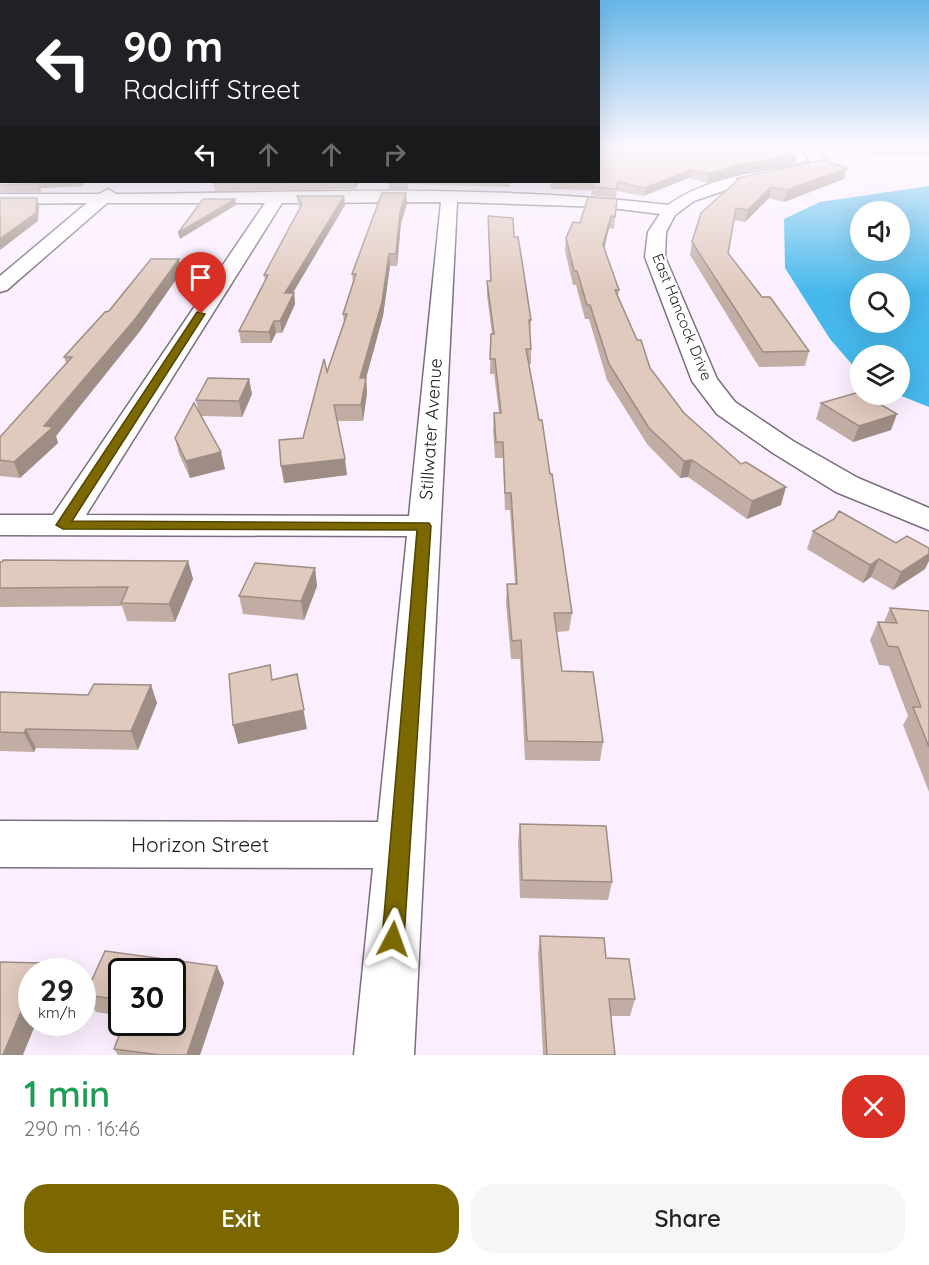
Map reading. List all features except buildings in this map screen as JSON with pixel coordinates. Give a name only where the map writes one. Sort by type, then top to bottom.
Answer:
[{"type":"street","points":[[0,286],[107,195]]},
{"type":"street","name":"East Hancock Drive","points":[[695,195],[670,210],[657,226],[653,242],[655,256],[705,381],[726,408],[783,447],[847,485],[929,520]]},
{"type":"street","points":[[0,199],[449,198],[603,202],[670,210]]},
{"type":"street","name":"Stillwater Avenue","points":[[384,1055],[449,198]]},
{"type":"street","points":[[63,525],[276,199]]},
{"type":"street","points":[[0,525],[424,526]]},
{"type":"street","name":"Horizon Street","points":[[0,844],[400,846]]},
{"type":"water","points":[[866,195],[929,195],[929,407],[910,399],[910,345],[850,345],[850,362],[830,339],[785,268],[784,219],[820,202]]},
{"type":"route","points":[[201,314],[63,525],[424,526],[393,939]]}]
